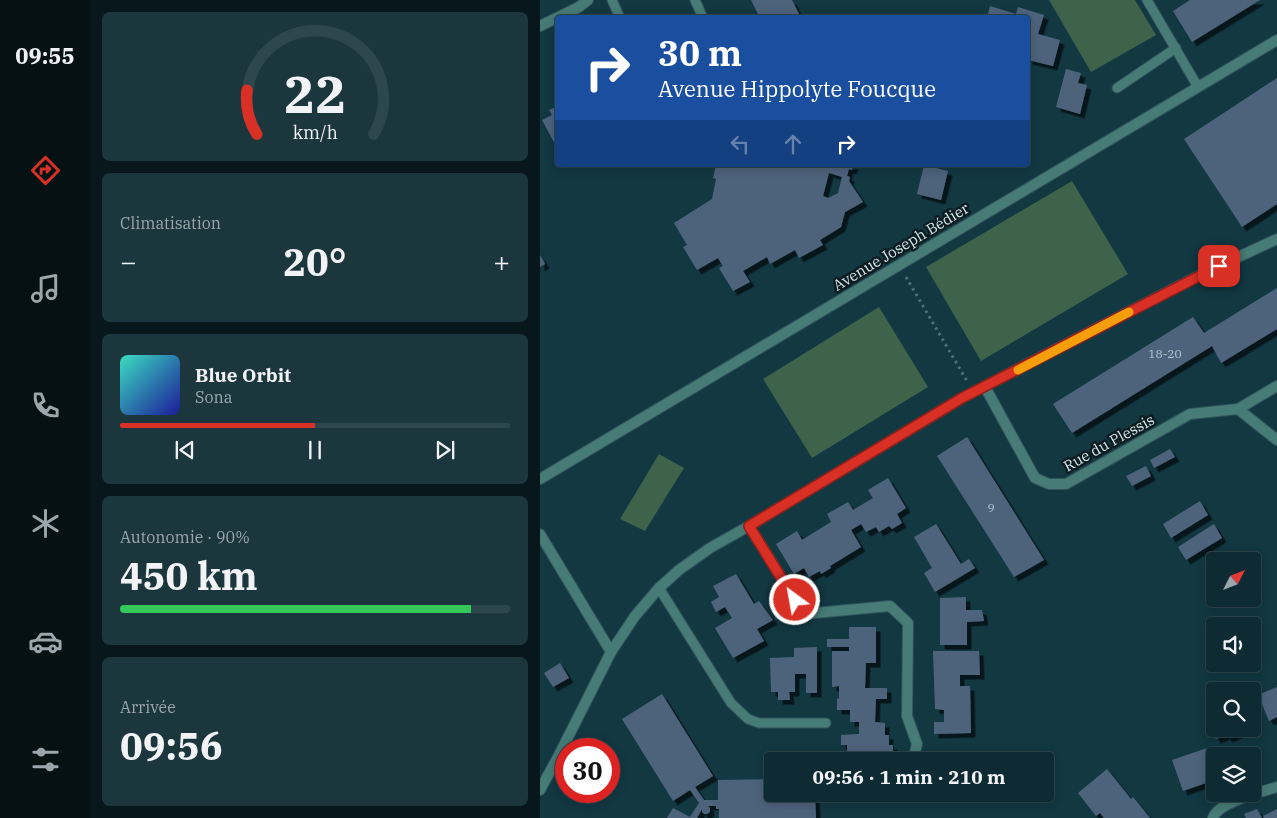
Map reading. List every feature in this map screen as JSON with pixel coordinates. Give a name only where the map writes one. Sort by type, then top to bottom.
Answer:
[{"type":"street","points":[[563,15],[588,0]]},
{"type":"street","points":[[540,26],[555,19]]},
{"type":"street","name":"Avenue Joseph Bédier","points":[[540,479],[1277,40]]},
{"type":"street","points":[[540,790],[611,652],[635,616],[659,588],[679,570],[710,548],[943,409],[1204,273],[1277,239]]},
{"type":"street","name":"Rue du Plessis","points":[[986,387],[1035,478],[1049,484],[1066,484],[1190,414],[1238,409],[1277,386]]},
{"type":"street","points":[[1238,409],[1277,440]]},
{"type":"street","points":[[749,526],[804,614],[890,606],[908,623],[907,716],[917,744],[915,752]]},
{"type":"street","points":[[540,534],[611,652]]},
{"type":"street","points":[[1212,818],[1214,813],[1225,804],[1277,787]]},
{"type":"lane","points":[[612,0],[619,15]]},
{"type":"lane","points":[[695,0],[702,15]]},
{"type":"lane","points":[[1147,0],[1198,87]]},
{"type":"lane","points":[[1117,88],[1176,48]]},
{"type":"lane","points":[[659,588],[731,703],[748,719],[759,723],[826,723]]},
{"type":"path","points":[[900,265],[974,392]]},
{"type":"green space","points":[[1049,0],[1135,0],[1156,35],[1091,72]]},
{"type":"green space","points":[[1072,181],[1128,274],[981,361],[926,267]]},
{"type":"green space","points":[[879,307],[928,387],[812,458],[763,379]]},
{"type":"green space","points":[[659,454],[684,468],[645,531],[620,519]]},
{"type":"building","points":[[751,0],[792,0],[800,15],[758,15]]},
{"type":"building","points":[[1190,0],[1260,0],[1192,42],[1173,11]]},
{"type":"building","points":[[990,6],[1016,14],[1018,7],[1044,15],[1038,34],[1060,40],[1053,66],[1030,60],[1030,15],[988,15]]},
{"type":"building","points":[[1066,69],[1081,73],[1078,83],[1087,85],[1080,114],[1056,107]]},
{"type":"building","points":[[1277,78],[1277,204],[1242,227],[1184,139]]},
{"type":"building","points":[[555,107],[555,144],[542,120],[552,115],[549,110]]},
{"type":"building","points":[[716,167],[853,167],[852,170],[849,169],[847,176],[850,177],[849,181],[863,202],[845,212],[841,227],[820,240],[823,245],[799,258],[795,250],[770,264],[767,257],[743,271],[750,282],[733,291],[719,268],[723,266],[718,258],[697,270],[683,247],[687,245],[674,223],[712,199],[716,179],[713,178]],"holes":[[[829,173],[842,177],[838,193],[828,198],[823,196]]]},
{"type":"building","points":[[924,167],[948,171],[941,200],[917,194]]},
{"type":"building","points":[[540,255],[545,264],[540,267]]},
{"type":"building","points":[[1277,288],[1277,329],[1221,363],[1212,346],[1072,433],[1053,404],[1193,317],[1204,333]]},
{"type":"building","points":[[967,437],[1044,560],[1014,577],[937,456]]},
{"type":"building","points":[[1170,449],[1175,457],[1154,468],[1150,460]]},
{"type":"building","points":[[1146,466],[1151,476],[1132,486],[1126,476]]},
{"type":"building","points":[[888,478],[906,508],[897,514],[902,523],[892,529],[889,526],[879,532],[876,527],[866,532],[861,524],[851,530],[861,547],[830,566],[831,568],[821,574],[820,571],[809,577],[804,568],[794,574],[776,544],[797,531],[802,540],[831,522],[827,514],[848,502],[853,510],[873,498],[868,490]]},
{"type":"building","points":[[1200,501],[1208,515],[1171,538],[1163,524]]},
{"type":"building","points":[[936,524],[961,564],[969,559],[975,568],[935,592],[924,573],[932,568],[914,537]]},
{"type":"building","points":[[1214,524],[1222,538],[1186,560],[1178,547]]},
{"type":"building","points":[[736,574],[754,604],[759,601],[773,620],[757,629],[764,641],[733,658],[715,628],[732,618],[725,607],[716,612],[711,602],[719,597],[713,586]]},
{"type":"building","points":[[966,597],[966,610],[982,610],[984,621],[967,622],[967,645],[940,645],[940,598]]},
{"type":"building","points":[[849,627],[876,627],[876,663],[866,663],[865,688],[887,688],[887,699],[876,699],[875,722],[885,723],[885,735],[889,735],[889,745],[893,745],[893,752],[847,752],[847,745],[841,745],[841,735],[859,734],[859,722],[850,722],[850,710],[837,710],[839,686],[832,687],[832,651],[849,651],[849,647],[827,647],[827,639],[849,639]]},
{"type":"building","points":[[817,647],[817,693],[806,693],[806,674],[795,674],[795,692],[789,692],[790,700],[778,700],[778,692],[771,692],[770,658],[794,657],[794,648]]},
{"type":"building","points":[[933,651],[979,651],[980,675],[960,675],[960,686],[970,686],[971,733],[934,734],[934,722],[944,722],[944,710],[935,709]]},
{"type":"building","points":[[560,663],[569,678],[553,687],[544,673]]},
{"type":"building","points":[[1277,687],[1277,717],[1269,721],[1261,702],[1261,694]]},
{"type":"building","points":[[662,694],[713,776],[695,787],[704,800],[718,800],[718,780],[764,779],[764,802],[815,802],[816,818],[719,818],[719,809],[716,809],[716,806],[708,806],[710,812],[704,814],[702,809],[697,818],[667,818],[673,808],[690,817],[699,803],[690,790],[673,801],[622,719]]},
{"type":"building","points":[[1206,748],[1206,783],[1183,791],[1172,760]]},
{"type":"building","points":[[1107,769],[1131,799],[1133,797],[1150,818],[1104,818],[1100,813],[1096,816],[1078,793]]},
{"type":"building","points":[[1257,809],[1262,818],[1246,818],[1244,814]]},
{"type":"building","points":[[1277,809],[1277,818],[1264,818],[1263,816]]},
{"type":"slow traffic","points":[[1018,370],[1129,312]]},
{"type":"route","points":[[795,600],[749,526],[962,398],[1219,266]]}]
